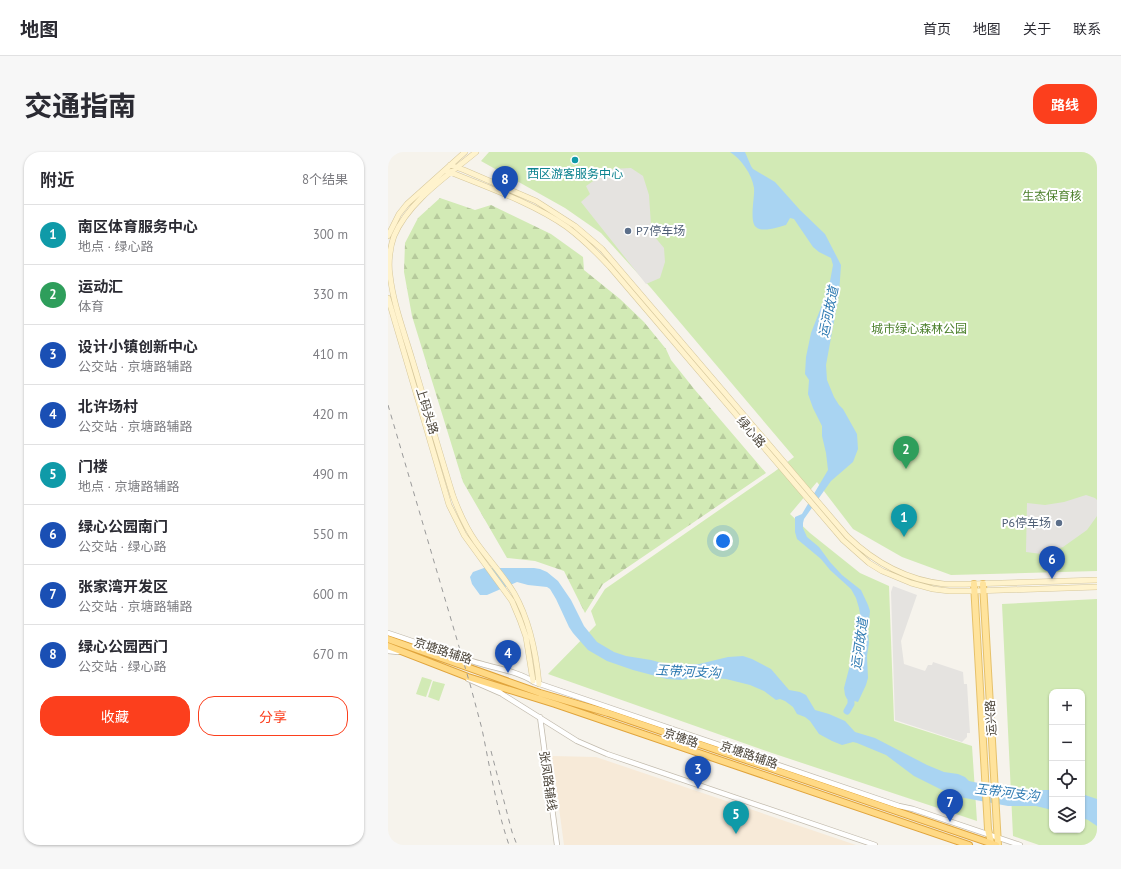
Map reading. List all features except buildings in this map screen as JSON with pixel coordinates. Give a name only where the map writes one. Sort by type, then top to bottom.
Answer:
[{"type":"highway","name":"京塘路","points":[[388,639],[505,681],[608,713],[994,845]]},
{"type":"highway","name":"京塘路","points":[[388,646],[460,674],[555,704],[969,845]]},
{"type":"main road","name":"上码头路","points":[[465,152],[445,170],[410,210],[400,224],[394,237],[390,256],[389,273],[449,505],[464,535],[512,601],[526,637],[533,681]]},
{"type":"main road","name":"上码头路","points":[[388,236],[399,214],[416,195],[451,173],[475,152]]},
{"type":"main road","name":"绿心路","points":[[450,165],[458,167],[536,202],[575,226],[602,249],[839,526],[863,550],[886,566],[906,575],[943,584],[975,588]]},
{"type":"main road","name":"绿心路","points":[[445,170],[530,206],[549,216],[572,231],[596,252],[610,266],[843,540],[869,563],[882,571],[911,583],[949,591],[983,587],[1097,580]]},
{"type":"main road","name":"上码头路","points":[[388,298],[431,434],[460,515],[514,593],[525,618],[535,650],[539,684]]},
{"type":"main road","points":[[441,477],[442,475],[446,474]]},
{"type":"main road","name":"绿心路","points":[[983,587],[1097,587]]},
{"type":"main road","name":"运兴路","points":[[983,587],[997,806],[998,838],[994,845]]},
{"type":"main road","name":"运兴路","points":[[975,588],[988,818],[990,835],[994,845]]},
{"type":"main road","points":[[988,818],[992,820],[997,817]]},
{"type":"street","name":"京塘路辅路","points":[[388,633],[481,664],[504,670],[539,684],[892,804],[913,809],[1020,845]]},
{"type":"street","name":"京塘路辅路","points":[[388,650],[404,653]]},
{"type":"street","name":"京塘路辅路","points":[[460,674],[474,683],[502,694],[577,741],[607,754],[875,845]]},
{"type":"street","name":"京塘路辅路","points":[[493,684],[502,694]]},
{"type":"street","name":"张凤路辅线","points":[[540,717],[557,845]]},
{"type":"shaded area","name":"P7停车场","points":[[631,168],[643,176],[649,195],[651,225],[654,236],[664,248],[665,262],[660,278],[646,284],[581,202],[590,194],[586,186],[611,169]]},
{"type":"shaded area","name":"P6停车场","points":[[1086,495],[1097,500],[1097,516],[1087,530],[1063,547],[1042,554],[1026,552],[1027,503],[1045,505],[1064,502]]},
{"type":"shaded area","points":[[893,586],[917,595],[901,641],[904,664],[925,671],[928,665],[932,665],[933,662],[963,672],[964,684],[967,684],[970,733],[967,733],[967,737],[962,742],[895,720],[891,592]]},
{"type":"shaded area","points":[[552,756],[596,757],[856,845],[564,845]]},
{"type":"green space","name":"城市绿心森林公园","points":[[489,152],[1097,152],[1097,571],[951,575],[902,557],[853,529],[817,482],[790,514],[810,533],[860,573],[889,586],[894,721],[972,746],[977,821],[772,753],[548,674],[596,625],[591,611],[605,589],[794,457],[651,288],[601,233],[565,208],[481,161]]},
{"type":"green space","points":[[440,198],[475,210],[491,205],[551,234],[583,257],[584,270],[620,299],[644,322],[666,349],[671,360],[695,390],[766,473],[603,584],[585,613],[564,571],[535,561],[507,558],[463,482],[412,316],[404,272],[405,243],[418,218]]},
{"type":"green space","points":[[1097,599],[1097,845],[1039,845],[1013,836],[1002,604]]},
{"type":"green space","points":[[422,677],[432,680],[426,697],[416,694]]},
{"type":"green space","points":[[433,681],[445,684],[439,701],[428,697]]},
{"type":"water","points":[[730,152],[745,152],[753,169],[775,182],[800,210],[825,234],[841,265],[839,294],[826,365],[827,380],[834,397],[843,409],[857,434],[858,449],[853,462],[831,481],[804,519],[803,528],[807,537],[819,547],[842,575],[861,590],[870,611],[867,656],[868,678],[858,702],[847,699],[844,688],[861,630],[861,619],[856,598],[851,589],[830,570],[821,559],[797,539],[795,532],[795,517],[802,514],[828,470],[822,436],[822,426],[808,394],[809,380],[805,374],[806,357],[811,333],[829,287],[833,265],[831,258],[813,247],[794,219],[790,218],[786,225],[766,230],[756,227],[753,220],[754,188],[751,177],[745,167]]},
{"type":"water","name":"玉带河支沟","points":[[484,568],[540,569],[547,572],[558,581],[571,600],[584,626],[597,642],[614,652],[673,666],[699,664],[728,657],[743,656],[752,659],[771,669],[789,690],[806,695],[815,710],[845,721],[855,732],[875,738],[927,765],[944,772],[958,774],[965,777],[969,781],[1023,790],[1049,790],[1049,809],[1036,806],[1008,806],[954,796],[914,776],[886,755],[853,742],[842,745],[819,734],[810,721],[797,714],[793,707],[785,701],[780,699],[776,700],[764,691],[750,685],[726,679],[701,677],[681,680],[667,679],[607,661],[588,650],[573,633],[556,599],[547,587],[517,582],[487,595],[480,595],[472,584],[470,577],[473,572]]},
{"type":"water","points":[[1085,795],[1097,799],[1097,826],[1085,819]]},
{"type":"waterway","name":"运河故道","points":[[847,711],[851,704],[851,692]]},
{"type":"railway","points":[[388,405],[470,684],[482,729],[504,831],[509,845]]},
{"type":"railway","points":[[491,751],[512,832],[517,845]]},
{"type":"place","name":"西区游客服务中心","points":[[575,160]]},
{"type":"place","name":"绿心公园西门","points":[[505,199]]},
{"type":"place","name":"P7停车场","points":[[628,231]]},
{"type":"place","name":"运动汇","points":[[906,469]]},
{"type":"place","name":"P6停车场","points":[[1059,523]]},
{"type":"place","name":"南区体育服务中心","points":[[904,537]]},
{"type":"place","name":"绿心公园南门","points":[[1052,579]]},
{"type":"place","name":"北许场村","points":[[508,673]]},
{"type":"place","name":"设计小镇创新中心","points":[[698,789]]},
{"type":"place","name":"张家湾开发区","points":[[950,822]]},
{"type":"place","name":"门楼","points":[[736,834]]},
{"type":"park label","name":"生态保育核","points":[[1052,196]]}]
